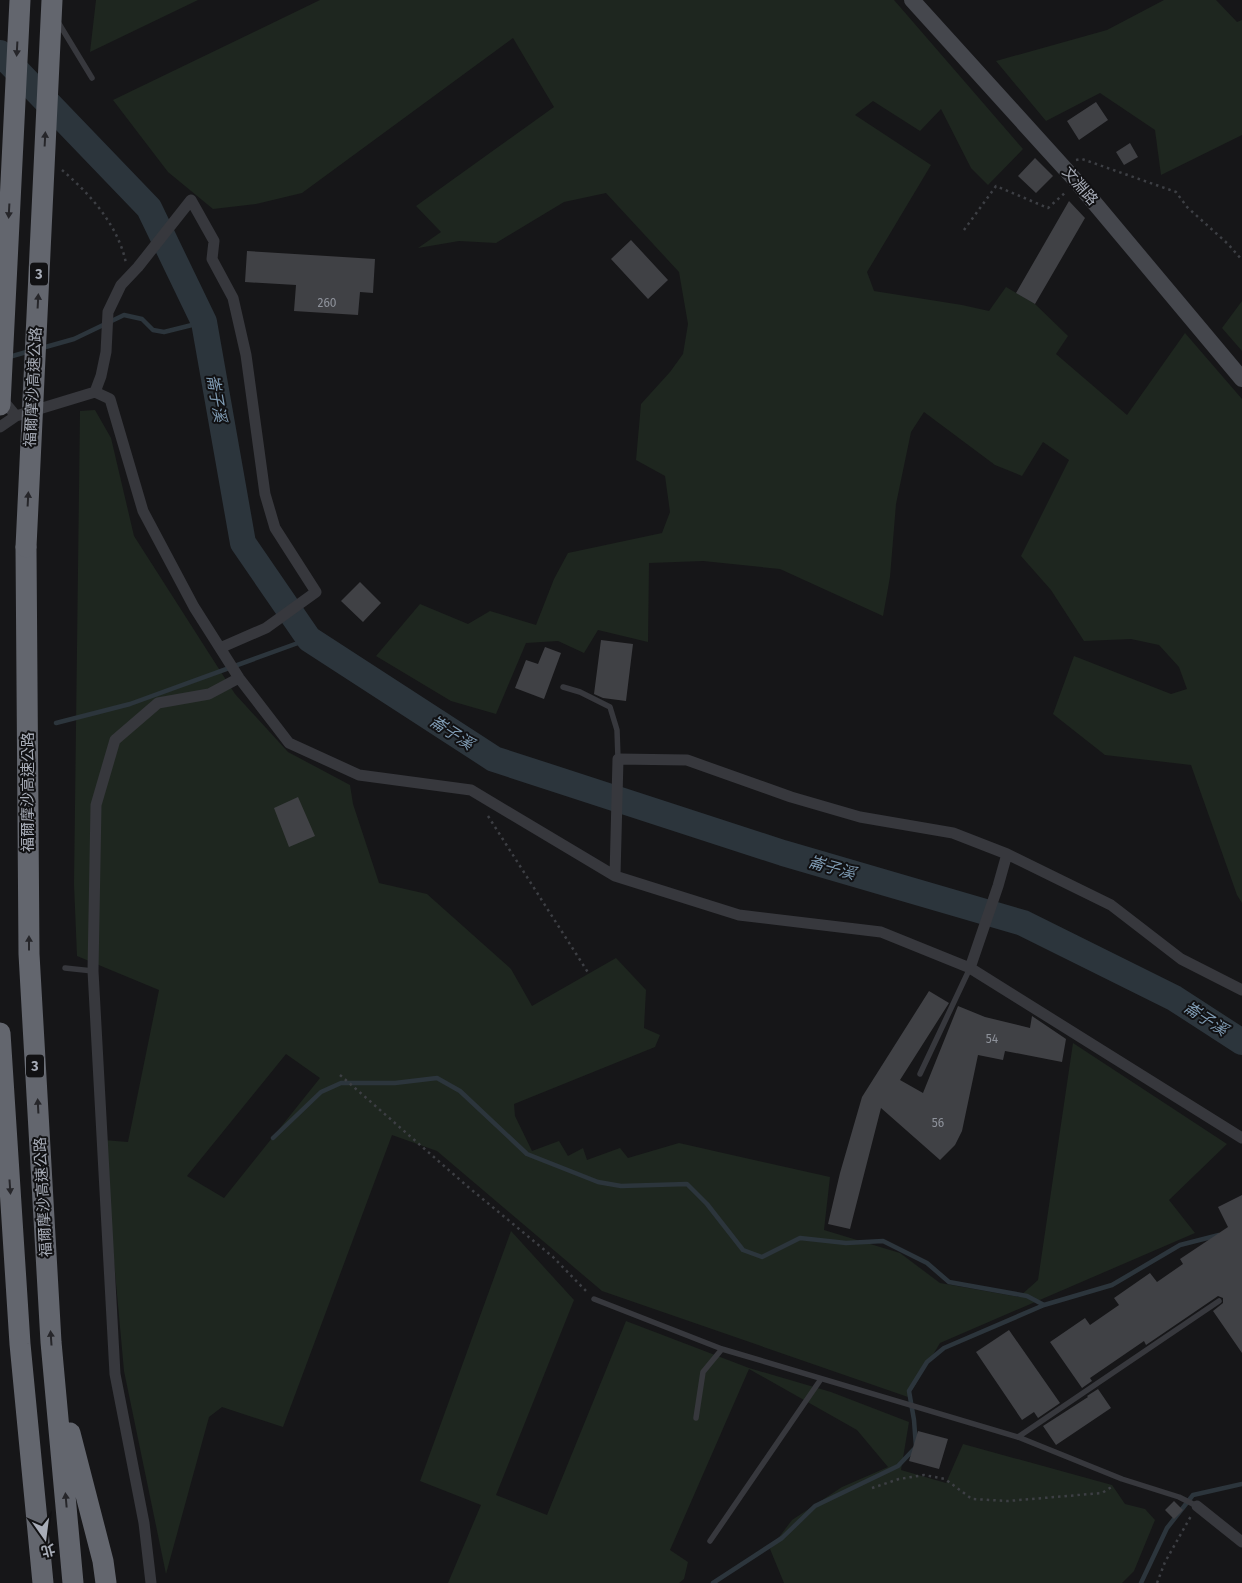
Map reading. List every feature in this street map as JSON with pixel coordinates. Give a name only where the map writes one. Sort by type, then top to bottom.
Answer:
[{"type":"highway","points":[[8,410],[20,0]]},
{"type":"highway","name":"福爾摩沙高速公路","points":[[51,0],[26,547],[29,954],[51,1342],[73,1583]]},
{"type":"highway","points":[[0,1033],[20,1344],[43,1583]]},
{"type":"highway","points":[[54,1375],[103,1561],[106,1583]]},
{"type":"highway","points":[[24,1381],[28,1583]]},
{"type":"street","name":"文淵路","points":[[912,0],[1077,182],[1242,379]]},
{"type":"street","points":[[95,392],[101,376],[106,352],[108,312],[121,285],[138,267],[191,200],[214,241],[212,259],[233,298],[246,354],[264,494],[275,528],[316,592],[266,628],[220,648]]},
{"type":"street","points":[[8,410],[95,392],[110,399],[143,511],[194,606],[220,648],[239,678],[289,743],[359,775],[472,790],[615,876],[739,915],[881,932],[970,968],[1242,1138]]},
{"type":"street","points":[[0,396],[8,410]]},
{"type":"street","points":[[0,426],[8,410]]},
{"type":"street","points":[[151,1583],[144,1523],[115,1374],[93,971],[96,804],[114,740],[158,703],[209,694],[239,678]]},
{"type":"street","points":[[615,876],[618,759],[687,760],[791,797],[852,815],[953,833],[1007,854],[1111,905],[1182,959],[1242,990]]},
{"type":"street","points":[[970,968],[1007,854]]},
{"type":"street","points":[[1197,1506],[1242,1542]]},
{"type":"lane","points":[[51,0],[49,8],[92,78]]},
{"type":"lane","points":[[563,687],[580,692],[610,707],[617,730],[618,759]]},
{"type":"lane","points":[[65,968],[93,971]]},
{"type":"lane","points":[[920,1074],[970,968]]},
{"type":"lane","points":[[594,1298],[722,1350],[1018,1437],[1122,1479],[1179,1497],[1197,1506]]},
{"type":"lane","points":[[1018,1437],[1219,1301]]},
{"type":"lane","points":[[696,1418],[703,1372],[722,1350]]},
{"type":"lane","points":[[710,1541],[821,1379]]},
{"type":"path","points":[[1060,163],[1082,159],[1176,192],[1187,207],[1228,244],[1242,260]]},
{"type":"path","points":[[57,165],[85,190],[108,221],[124,252],[129,276]]},
{"type":"path","points":[[964,230],[996,186],[1048,208],[1077,182]]},
{"type":"path","points":[[488,815],[589,974]]},
{"type":"path","points":[[340,1075],[467,1186],[553,1257],[594,1298]]},
{"type":"path","points":[[872,1488],[899,1479],[924,1475],[945,1479],[972,1499],[1008,1501],[1102,1493],[1122,1479]]},
{"type":"path","points":[[1157,1583],[1165,1562],[1197,1506]]},
{"type":"shaded area","points":[[96,0],[198,0],[90,52]]},
{"type":"shaded area","points":[[320,0],[894,0],[1023,149],[988,185],[971,168],[941,109],[920,131],[873,101],[855,115],[931,165],[867,272],[874,291],[989,311],[1006,287],[1035,304],[1068,336],[1056,354],[1127,415],[1185,333],[1242,399],[1242,903],[1237,895],[1191,765],[1105,755],[1053,714],[1074,656],[1171,694],[1187,689],[1179,667],[1159,645],[1131,639],[1084,641],[1051,590],[1021,556],[1069,460],[1043,442],[1022,476],[995,465],[924,412],[911,432],[896,504],[890,577],[883,616],[780,569],[703,561],[649,563],[648,642],[598,630],[584,653],[558,641],[526,643],[496,714],[451,701],[376,656],[420,604],[468,624],[490,611],[536,625],[554,579],[568,553],[662,533],[670,512],[665,476],[636,460],[641,404],[670,372],[683,354],[688,324],[679,272],[606,193],[564,202],[496,243],[459,241],[418,248],[441,232],[416,206],[554,107],[513,38],[302,193],[256,204],[213,209],[168,172],[113,100]]},
{"type":"shaded area","points":[[1164,0],[1216,0],[1237,22],[1242,20],[1242,135],[1161,175],[1155,130],[1100,93],[1046,121],[996,61],[1107,30]]},
{"type":"shaded area","points":[[1242,301],[1242,351],[1222,328]]},
{"type":"shaded area","points":[[95,410],[111,438],[134,536],[235,694],[288,752],[350,785],[353,804],[379,883],[427,894],[511,969],[532,1006],[616,958],[646,990],[644,1028],[660,1035],[655,1047],[514,1104],[515,1116],[532,1151],[559,1141],[568,1156],[583,1148],[587,1160],[620,1148],[628,1158],[679,1143],[830,1177],[824,1230],[900,1253],[940,1283],[1019,1297],[1038,1280],[1073,1043],[1227,1144],[1169,1200],[1195,1233],[940,1343],[908,1397],[602,1291],[437,1151],[392,1135],[283,1427],[222,1407],[209,1417],[166,1574],[124,1371],[103,1140],[128,1142],[159,990],[77,956],[74,884],[80,411]],"holes":[[[286,1054],[320,1078],[224,1198],[187,1176]]]},
{"type":"shaded area","points":[[511,1231],[574,1300],[496,1495],[547,1515],[626,1321],[749,1368],[831,1392],[909,1422],[901,1470],[946,1483],[963,1444],[1112,1485],[1125,1504],[1145,1509],[1155,1520],[1134,1571],[1122,1583],[784,1583],[770,1549],[792,1520],[842,1487],[888,1467],[857,1430],[749,1369],[670,1550],[688,1562],[684,1579],[679,1583],[448,1583],[481,1505],[420,1481]]},
{"type":"building","points":[[1096,102],[1108,120],[1079,140],[1067,121]]},
{"type":"building","points":[[1130,143],[1138,157],[1124,165],[1116,152]]},
{"type":"building","points":[[1035,158],[1053,176],[1036,193],[1018,176]]},
{"type":"building","points":[[1069,201],[1085,218],[1035,304],[1016,293]]},
{"type":"building","points":[[631,240],[668,280],[648,299],[611,259]]},
{"type":"building","points":[[247,251],[375,259],[373,293],[360,292],[358,315],[294,311],[296,285],[245,282]]},
{"type":"building","points":[[360,582],[381,603],[363,622],[341,601]]},
{"type":"building","points":[[601,640],[633,644],[626,701],[603,698],[594,694]]},
{"type":"building","points":[[545,647],[561,653],[544,699],[515,688],[526,660],[538,664]]},
{"type":"building","points":[[298,797],[315,836],[289,847],[274,808]]},
{"type":"building","points":[[929,991],[949,1003],[900,1080],[923,1093],[958,1006],[985,1017],[1030,1028],[1032,1016],[1066,1039],[1062,1062],[1005,1051],[1003,1060],[978,1055],[962,1131],[955,1145],[940,1160],[881,1108],[850,1229],[828,1224],[840,1173],[862,1097]]},
{"type":"building","points":[[1242,1195],[1242,1353],[1213,1311],[1223,1303],[1223,1298],[1218,1296],[1146,1345],[1144,1341],[1090,1378],[1092,1381],[1082,1388],[1050,1342],[1085,1318],[1090,1325],[1119,1305],[1114,1298],[1150,1273],[1157,1282],[1183,1264],[1180,1259],[1228,1227],[1218,1207]]},
{"type":"building","points":[[1009,1330],[1060,1403],[1038,1418],[1034,1412],[1022,1420],[976,1352]]},
{"type":"building","points":[[1098,1389],[1111,1408],[1056,1445],[1043,1426]]},
{"type":"building","points":[[918,1431],[948,1439],[939,1469],[909,1461]]},
{"type":"building","points":[[1174,1501],[1183,1510],[1174,1519],[1165,1510]]},
{"type":"waterway","name":"崙子溪","points":[[0,53],[149,208],[204,322],[243,543],[309,639],[494,759],[783,853],[1023,923],[1174,998],[1242,1042]]},
{"type":"waterway","points":[[42,348],[74,339],[124,315],[142,319],[153,330],[164,332],[204,322]]},
{"type":"waterway","points":[[9,357],[30,351]]},
{"type":"waterway","points":[[56,723],[130,704],[309,639]]},
{"type":"waterway","points":[[273,1138],[321,1092],[341,1083],[395,1083],[437,1078],[460,1091],[527,1154],[598,1182],[621,1186],[687,1184],[707,1204],[743,1250],[762,1257],[800,1238],[846,1243],[883,1241],[927,1263],[949,1282],[1027,1296],[1044,1305]]},
{"type":"waterway","points":[[713,1583],[782,1538],[815,1506],[898,1466],[916,1447],[909,1391],[927,1362],[944,1348],[1044,1305],[1112,1285],[1180,1245],[1219,1235]]},
{"type":"waterway","points":[[1141,1583],[1167,1528],[1193,1495],[1242,1484]]}]
